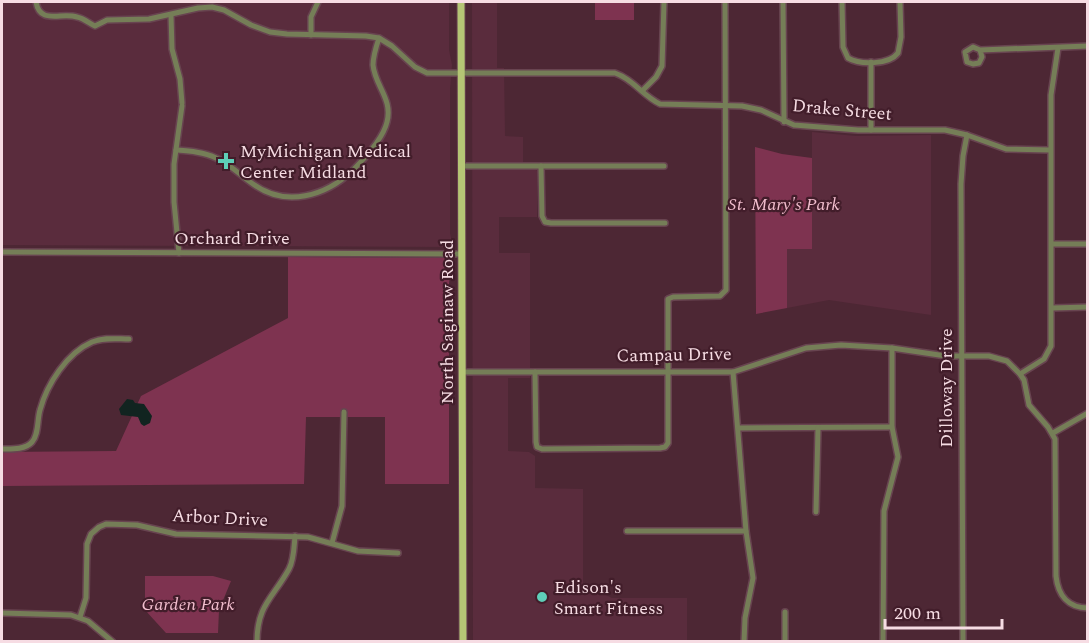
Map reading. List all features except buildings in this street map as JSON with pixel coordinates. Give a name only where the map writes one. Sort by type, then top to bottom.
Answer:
[{"type":"main road","name":"North Saginaw Road","points":[[461,2],[463,642]]},
{"type":"street","points":[[36,2],[39,11],[44,15],[78,17],[95,26],[107,20],[149,19],[212,7],[224,10],[263,30],[282,34],[379,38],[373,65],[388,104],[386,127],[359,164],[343,179],[326,190],[298,197],[273,194],[253,184],[214,157],[176,150]]},
{"type":"street","points":[[311,34],[311,17],[318,2]]},
{"type":"street","points":[[642,91],[656,77],[662,66],[664,2]]},
{"type":"street","points":[[535,372],[537,447],[542,449],[660,448],[665,447],[668,443],[669,299],[720,296],[724,294],[726,285],[725,2]]},
{"type":"street","points":[[783,2],[784,122]]},
{"type":"street","points":[[842,2],[844,53],[853,60],[871,62],[889,61],[898,53],[901,37],[900,2]]},
{"type":"street","points":[[171,15],[172,49],[180,79],[182,104],[176,150],[174,202],[179,253]]},
{"type":"street","name":"Drake Street","points":[[379,38],[421,71],[434,74],[615,73],[627,78],[660,104],[752,107],[784,122],[801,126],[871,130],[945,130],[1006,149],[1050,150]]},
{"type":"street","points":[[980,50],[1088,46]]},
{"type":"street","points":[[1058,48],[1051,95],[1052,336],[1048,353],[1044,359],[1020,374],[1024,380],[1029,405],[1053,433],[1056,450],[1056,576],[1059,591],[1074,606],[1088,608]]},
{"type":"street","points":[[871,62],[871,130]]},
{"type":"street","name":"Dilloway Drive","points":[[963,642],[961,176],[967,135]]},
{"type":"street","points":[[462,166],[664,166]]},
{"type":"street","points":[[541,166],[542,216],[545,222],[551,224],[665,223]]},
{"type":"street","points":[[1052,244],[1088,244]]},
{"type":"street","name":"Orchard Drive","points":[[2,252],[462,254]]},
{"type":"street","points":[[1052,308],[1088,307]]},
{"type":"street","points":[[2,449],[24,447],[33,442],[39,411],[52,381],[75,353],[94,341],[109,338],[129,339]]},
{"type":"street","name":"Campau Drive","points":[[462,372],[733,372],[806,348],[840,345],[892,348],[946,356],[998,357],[1007,361],[1020,374]]},
{"type":"street","points":[[883,642],[884,511],[898,457],[892,428],[892,348]]},
{"type":"street","points":[[733,372],[746,531],[753,578],[745,618],[744,642]]},
{"type":"street","points":[[332,543],[340,520],[344,492],[344,412]]},
{"type":"street","points":[[1053,433],[1088,412]]},
{"type":"street","points":[[739,428],[892,428]]},
{"type":"street","points":[[816,512],[818,428]]},
{"type":"street","name":"Arbor Drive","points":[[80,617],[86,598],[87,544],[91,534],[99,527],[106,525],[137,525],[176,534],[309,537],[370,553],[398,554]]},
{"type":"street","points":[[627,531],[746,531]]},
{"type":"street","points":[[257,642],[257,622],[263,607],[290,567],[295,536]]},
{"type":"street","points":[[785,612],[785,642]]},
{"type":"street","points":[[2,613],[61,614],[80,617],[113,642]]},
{"type":"shaded area","name":"MyMichigan Medical Center Midland","points":[[2,2],[449,2],[449,50],[452,65],[450,233],[453,247],[2,245]]},
{"type":"shaded area","points":[[472,2],[497,2],[497,68],[504,68],[505,136],[523,137],[523,169],[536,169],[537,171],[537,217],[499,217],[499,253],[530,253],[530,378],[508,378],[508,451],[529,452],[535,456],[535,488],[583,489],[583,584],[612,598],[687,598],[687,641],[473,641]]},
{"type":"shaded area","points":[[812,132],[856,136],[931,135],[931,315],[829,300],[787,308],[787,249],[812,249]]},
{"type":"shaded area","points":[[127,399],[144,404],[152,416],[150,423],[144,426],[138,417],[121,415],[119,409]]},
{"type":"green space","points":[[595,2],[634,2],[634,20],[595,20]]},
{"type":"green space","name":"St. Mary's Park","points":[[755,147],[812,158],[812,249],[787,249],[787,308],[756,314]]},
{"type":"green space","points":[[288,257],[452,258],[449,284],[449,484],[385,484],[385,417],[306,417],[304,484],[2,486],[2,452],[116,451],[141,396],[288,318]]},
{"type":"green space","name":"Garden Park","points":[[145,576],[213,576],[231,581],[219,610],[218,633],[166,633],[145,610]]},
{"type":"place","name":"MyMichigan Medical Center Midland","points":[[226,161]]},
{"type":"place","name":"Edison's Smart Fitness","points":[[542,597]]}]
